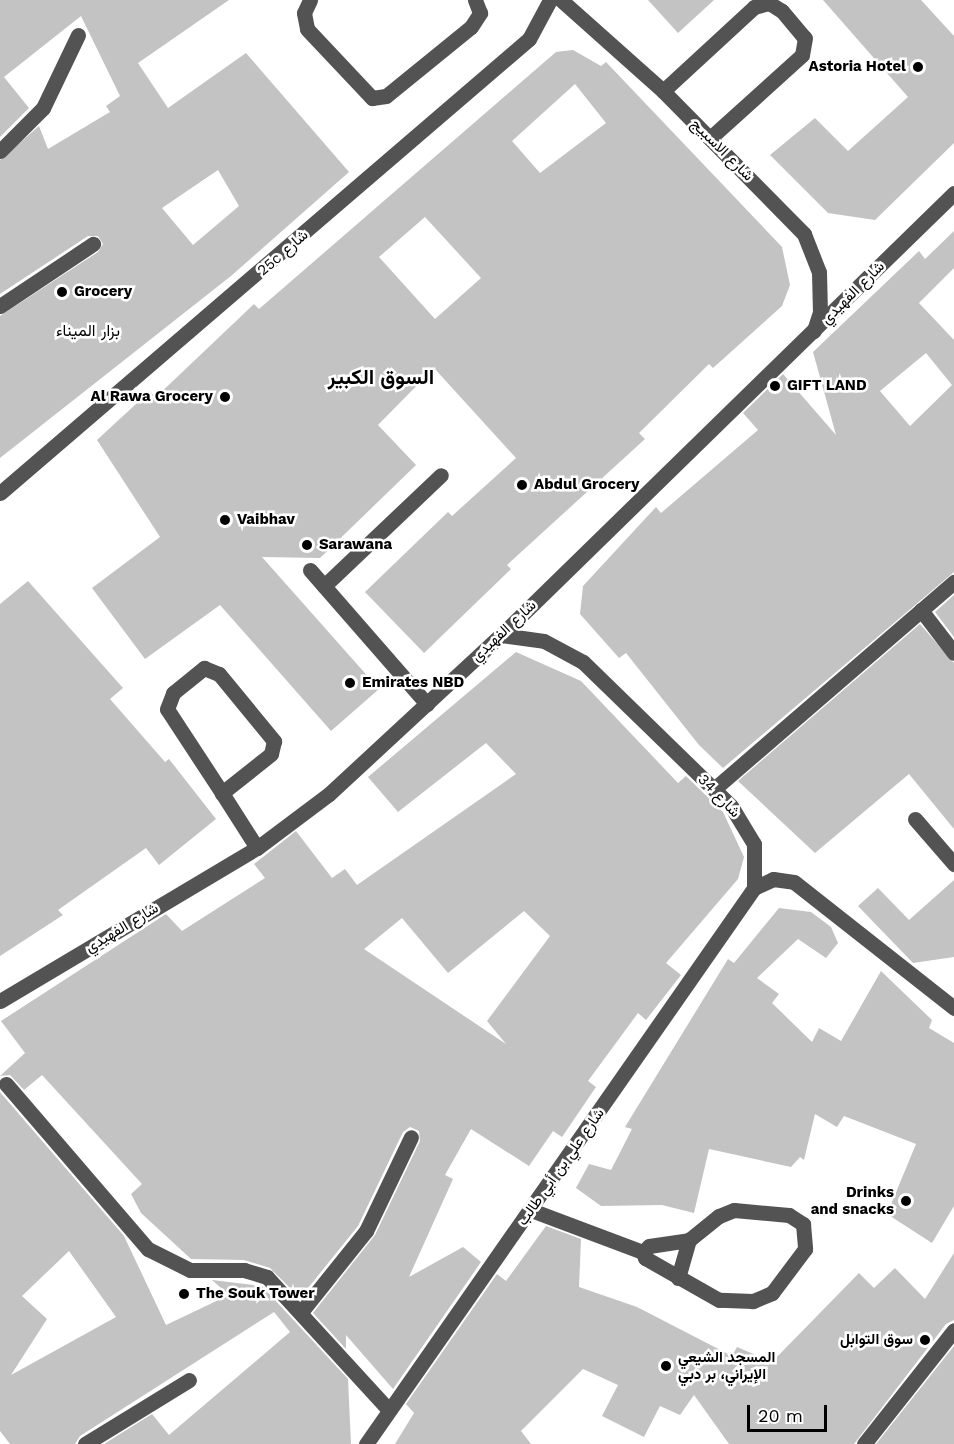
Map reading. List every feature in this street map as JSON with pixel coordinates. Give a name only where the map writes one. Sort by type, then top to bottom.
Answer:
[{"type":"street","points":[[310,0],[304,13],[308,29],[372,98],[386,96],[471,27],[480,13],[475,0]]},
{"type":"street","name":"25c شارع","points":[[0,493],[529,39],[550,0]]},
{"type":"street","name":"شارع الاسبيج","points":[[561,0],[663,91],[804,234],[819,272],[820,312],[814,332]]},
{"type":"street","points":[[663,91],[754,7],[769,3],[782,11],[805,38],[802,55],[710,138]]},
{"type":"street","points":[[0,151],[43,108],[78,35]]},
{"type":"street","name":"شارع الفهيدي","points":[[0,1001],[257,848],[337,787],[501,635],[954,193]]},
{"type":"street","points":[[0,306],[93,244]]},
{"type":"street","points":[[324,586],[441,475]]},
{"type":"street","points":[[310,570],[427,704]]},
{"type":"street","points":[[714,789],[954,582]]},
{"type":"street","points":[[921,610],[954,653]]},
{"type":"street","name":"شارع 34","points":[[501,635],[544,641],[583,662],[714,789],[746,823],[754,844],[754,888]]},
{"type":"street","points":[[222,793],[271,754],[274,741],[219,674],[204,668],[173,693],[167,709],[257,848]]},
{"type":"street","points":[[915,819],[954,864]]},
{"type":"street","points":[[754,888],[773,879],[794,882],[954,1008]]},
{"type":"street","name":"شارع علي بن أبي طالب","points":[[366,1444],[754,888]]},
{"type":"street","points":[[6,1084],[161,1259],[190,1270],[256,1272],[276,1285],[389,1410]]},
{"type":"street","points":[[301,1312],[366,1231],[411,1137]]},
{"type":"street","points":[[531,1210],[644,1252],[650,1264],[719,1300],[753,1301],[779,1287],[807,1241],[797,1218],[734,1210],[719,1216],[688,1240],[656,1243],[644,1252]]},
{"type":"street","points":[[678,1278],[688,1240]]},
{"type":"street","points":[[864,1444],[954,1330]]},
{"type":"street","points":[[85,1444],[189,1380]]},
{"type":"building","points":[[0,0],[229,0],[138,63],[168,108],[246,53],[349,172],[231,276],[0,458],[0,316],[98,252],[103,244],[98,236],[88,236],[0,294],[0,160],[39,126],[48,149],[110,112],[106,106],[120,96],[81,16],[4,77],[29,108],[0,137]],"holes":[[[218,170],[239,206],[193,245],[162,208]]]},
{"type":"building","points":[[648,0],[714,0],[678,33]]},
{"type":"building","name":"Astoria Hotel","points":[[823,0],[921,0],[954,36],[954,143],[875,220],[828,213],[770,155],[815,118],[848,151],[908,97]]},
{"type":"building","points":[[573,50],[601,66],[606,62],[782,247],[790,285],[782,306],[713,368],[709,364],[639,433],[645,439],[507,565],[511,569],[424,653],[365,592],[448,512],[452,516],[516,458],[434,368],[378,425],[416,465],[320,558],[262,557],[379,689],[331,731],[220,605],[145,659],[92,588],[160,537],[97,440],[150,391],[155,398],[254,304],[259,309],[556,52]],"holes":[[[575,84],[606,123],[540,173],[512,141]],[[425,217],[481,278],[435,319],[379,257]]]},
{"type":"building","points":[[954,231],[954,268],[919,303],[954,340],[954,572],[723,768],[699,745],[626,653],[619,658],[580,614],[583,586],[656,507],[661,513],[758,430],[743,413],[783,374],[836,435],[813,352],[919,251],[925,259]],"holes":[[[926,353],[952,385],[910,426],[880,391]]]},
{"type":"building","points":[[28,581],[123,688],[110,699],[165,762],[169,759],[216,819],[159,865],[146,848],[58,910],[63,915],[0,956],[0,604]]},
{"type":"building","points":[[954,595],[954,637],[935,612]]},
{"type":"building","points":[[920,624],[954,663],[954,829],[909,774],[815,853],[738,781]]},
{"type":"building","points":[[516,652],[581,681],[678,783],[686,776],[723,812],[744,857],[738,879],[666,963],[681,975],[646,1020],[638,1013],[588,1081],[596,1087],[562,1137],[553,1131],[529,1166],[471,1129],[445,1175],[453,1179],[409,1277],[463,1247],[481,1262],[393,1389],[346,1335],[346,1349],[313,1313],[375,1235],[420,1141],[419,1131],[410,1127],[403,1132],[358,1226],[300,1298],[270,1268],[244,1260],[191,1259],[141,1213],[131,1194],[142,1184],[42,1075],[24,1090],[10,1075],[0,1076],[25,1053],[1,1021],[166,914],[182,931],[265,878],[254,864],[296,831],[332,878],[345,869],[357,885],[516,774],[486,743],[398,812],[368,777]],"holes":[[[524,911],[550,936],[487,1021],[506,1044],[364,949],[402,918],[448,973]]]},
{"type":"building","points":[[954,880],[954,957],[913,963],[858,906],[878,888],[909,920]]},
{"type":"building","points":[[779,908],[811,912],[831,927],[838,943],[826,958],[798,939],[757,978],[779,994],[772,1003],[812,1042],[819,1028],[841,1041],[881,971],[932,1020],[929,1028],[954,1043],[954,1206],[932,1243],[887,1214],[916,1144],[844,1116],[837,1127],[815,1114],[804,1160],[800,1157],[791,1167],[709,1149],[694,1213],[662,1205],[601,1206],[576,1188],[589,1164],[611,1170],[632,1129],[625,1127],[728,959],[734,963]]},
{"type":"building","points":[[0,1092],[124,1236],[166,1325],[229,1295],[212,1280],[262,1286],[348,1379],[351,1444],[104,1444],[152,1414],[169,1435],[290,1332],[274,1312],[80,1436],[75,1444],[10,1444],[0,1431]],"holes":[[[69,1251],[116,1317],[11,1375],[47,1319],[22,1296]]]},
{"type":"building","points":[[546,1226],[581,1239],[579,1287],[637,1307],[732,1356],[737,1347],[772,1362],[859,1273],[874,1288],[895,1268],[925,1299],[954,1253],[954,1320],[946,1324],[854,1444],[729,1444],[694,1395],[680,1415],[660,1406],[644,1437],[602,1416],[618,1385],[583,1369],[521,1431],[531,1444],[395,1444],[414,1413],[406,1404],[497,1274],[506,1281]]},
{"type":"building","points":[[954,1346],[954,1444],[876,1444]]},
{"type":"place","name":"Astoria Hotel","points":[[918,67]]},
{"type":"place","name":"Grocery","points":[[62,292]]},
{"type":"place","name":"GIFT LAND","points":[[775,386]]},
{"type":"place","name":"Al Rawa Grocery","points":[[225,397]]},
{"type":"place","name":"Abdul Grocery","points":[[522,485]]},
{"type":"place","name":"Vaibhav","points":[[225,520]]},
{"type":"place","name":"Sarawana","points":[[307,545]]},
{"type":"place","name":"Emirates NBD","points":[[350,683]]},
{"type":"place","name":"Drinks and snacks","points":[[906,1201]]},
{"type":"place","name":"The Souk Tower","points":[[184,1294]]},
{"type":"place","name":"سوق التوابل","points":[[925,1340]]},
{"type":"place","name":"المسجد الشيعي الإيراني، بر دبي","points":[[666,1366]]},
{"type":"district","name":"بزار الميناء","points":[[88,331]]},
{"type":"district","name":"السوق الكبير","points":[[381,377]]}]
